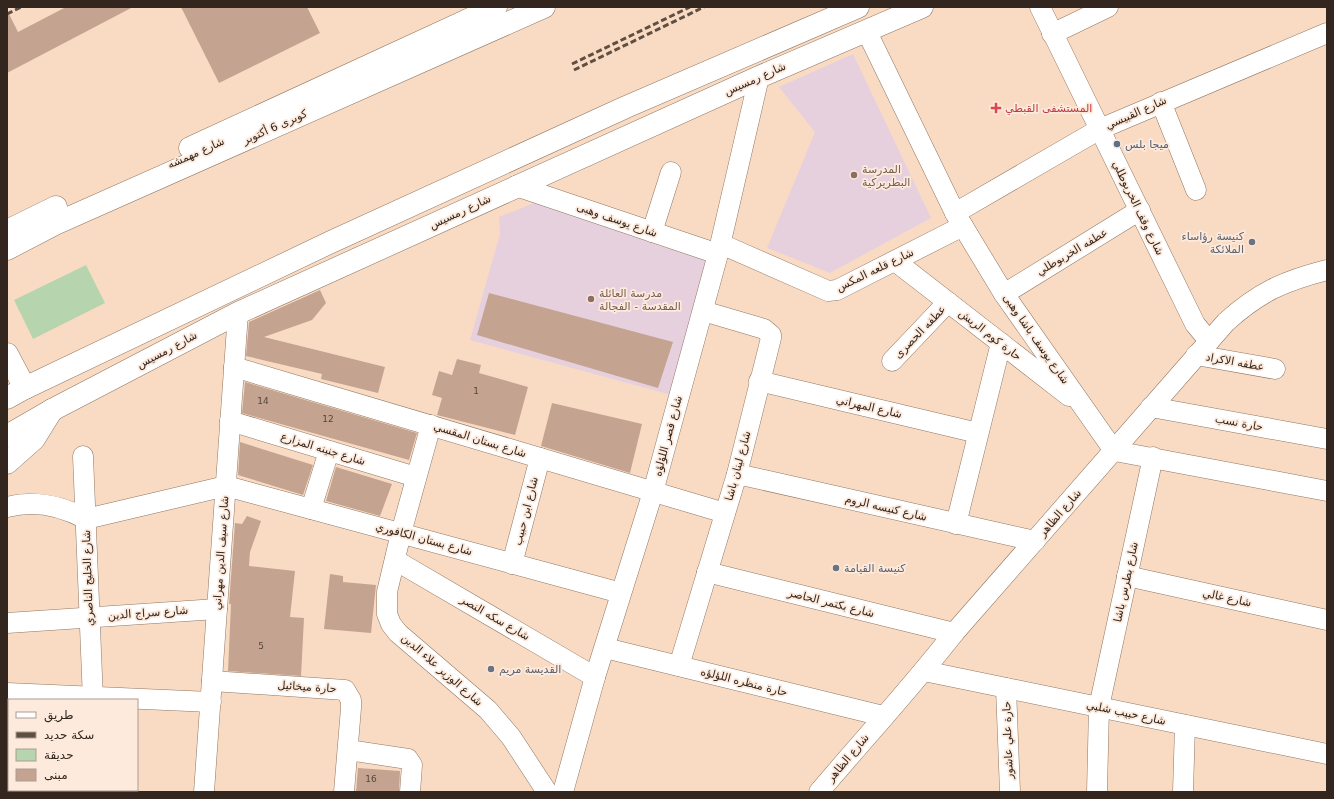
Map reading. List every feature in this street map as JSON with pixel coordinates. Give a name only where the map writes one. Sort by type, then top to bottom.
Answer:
[{"type":"main road","name":"كوبرى 6 أكتوبر","points":[[7,231],[496,7]]},
{"type":"main road","name":"شارع مهمشه","points":[[7,241],[80,204],[518,7]]},
{"type":"main road","name":"كوبرى 6 أكتوبر","points":[[7,249],[55,224],[544,7]]},
{"type":"main road","points":[[7,354],[16,393],[330,242],[626,107],[858,7]]},
{"type":"main road","name":"شارع رمسيس","points":[[16,442],[34,439],[52,410],[238,313],[759,77],[867,32],[922,7]]},
{"type":"main road","points":[[7,463],[16,442]]},
{"type":"street","name":"شارع وقف الخربوطلي","points":[[1040,7],[1195,324],[1209,340]]},
{"type":"street","points":[[1052,34],[1108,7]]},
{"type":"street","name":"شارع يوسف باشا وهبى","points":[[867,32],[959,220],[1004,294],[1114,450]]},
{"type":"street","name":"شارع القبيسي","points":[[959,220],[1100,129],[1327,33]]},
{"type":"street","name":"شارع قصر اللؤلؤه","points":[[564,792],[595,677],[653,492],[719,249],[759,77]]},
{"type":"street","points":[[1161,102],[1196,190]]},
{"type":"street","points":[[652,232],[671,172]]},
{"type":"street","name":"شارع يوسف وهبى","points":[[516,186],[652,232],[719,249]]},
{"type":"street","name":"عطفه الخربوطلي","points":[[1004,294],[1140,210]]},
{"type":"street","name":"شارع قلعه المكس","points":[[719,249],[828,291],[837,290],[894,261],[959,220]]},
{"type":"street","name":"حارة كوم الريش","points":[[894,261],[1085,408]]},
{"type":"street","name":"شارع الظاهر","points":[[819,792],[883,716],[924,671],[954,633],[1226,322],[1258,295],[1288,280],[1327,270]]},
{"type":"street","name":"عطفه الحصرى","points":[[892,361],[948,302]]},
{"type":"street","name":"شارع لينان باشا","points":[[679,666],[737,474],[770,335],[764,329],[702,311]]},
{"type":"street","name":"شارع سيف الدين مهراني","points":[[204,792],[238,313]]},
{"type":"street","points":[[956,524],[1001,343]]},
{"type":"street","name":"عطفه الاكراد","points":[[1196,355],[1275,369]]},
{"type":"street","name":"شارع بستان المقسي","points":[[234,367],[725,513]]},
{"type":"street","name":"شارع المهراني","points":[[759,381],[978,433]]},
{"type":"street","name":"حارة نسب","points":[[1151,407],[1327,439]]},
{"type":"street","name":"شارع جنينه المزارع","points":[[230,421],[416,477]]},
{"type":"street","name":"شارع الوزير علاء الدين","points":[[431,425],[401,533],[386,603],[387,614],[398,633],[488,710],[511,737],[547,792]]},
{"type":"street","points":[[1114,450],[1327,491]]},
{"type":"street","points":[[311,509],[330,451]]},
{"type":"street","name":"شارع الخليج الناصري","points":[[83,456],[93,699]]},
{"type":"street","name":"شارع بطرس باشا","points":[[1097,792],[1099,707],[1153,457]]},
{"type":"street","name":"شارع ابن حبيب","points":[[512,564],[540,458]]},
{"type":"street","name":"شارع كنيسه الروم","points":[[737,474],[1035,541]]},
{"type":"street","points":[[7,508],[24,504],[56,507],[71,511],[86,519],[226,486]]},
{"type":"street","name":"شارع بستان الكافوري","points":[[226,486],[621,593]]},
{"type":"street","name":"شارع سكه النصر","points":[[395,560],[595,677]]},
{"type":"street","name":"شارع بكتمر الحاصر","points":[[707,572],[954,633]]},
{"type":"street","name":"شارع غالي","points":[[1127,576],[1327,620]]},
{"type":"street","name":"شارع سراج الدين","points":[[7,623],[217,609]]},
{"type":"street","name":"حارة منظره اللؤلؤه","points":[[605,648],[883,716]]},
{"type":"street","name":"شارع حبيب شلبي","points":[[924,671],[1327,754]]},
{"type":"street","name":"حارة ميخائيل","points":[[212,681],[341,689],[349,694],[351,708],[344,792]]},
{"type":"street","name":"حارة علي عاشور","points":[[1006,688],[1010,792]]},
{"type":"street","points":[[7,693],[93,699]]},
{"type":"street","points":[[138,700],[211,702]]},
{"type":"street","points":[[1183,792],[1185,725]]},
{"type":"street","points":[[348,750],[408,759],[412,765],[410,792]]},
{"type":"shaded area","name":"المدرسة البطريركية","points":[[853,54],[931,218],[830,273],[767,248],[815,132],[779,87]]},
{"type":"shaded area","name":"مدرسة العائلة المقدسة - الفجالة","points":[[534,203],[712,257],[675,396],[470,340],[500,234],[499,217]]},
{"type":"green space","points":[[86,265],[105,303],[33,339],[14,300]]},
{"type":"building","points":[[66,7],[133,7],[7,73],[7,10],[18,32]]},
{"type":"building","points":[[181,7],[307,7],[320,33],[219,83]]},
{"type":"building","points":[[320,290],[326,303],[312,320],[264,337],[385,367],[378,393],[321,379],[322,374],[246,356],[249,322]]},
{"type":"building","points":[[489,293],[673,342],[658,388],[477,335]]},
{"type":"building","points":[[457,359],[481,365],[479,373],[528,387],[515,435],[437,415],[442,398],[432,395],[439,371],[452,375]]},
{"type":"building","points":[[245,382],[417,433],[409,460],[242,413]]},
{"type":"building","points":[[552,403],[642,424],[630,473],[541,446]]},
{"type":"building","points":[[240,442],[313,465],[303,495],[238,475]]},
{"type":"building","points":[[336,467],[392,484],[380,516],[326,501]]},
{"type":"building","points":[[247,516],[261,521],[250,552],[249,566],[295,571],[290,617],[304,618],[301,676],[228,671],[231,604],[229,604],[235,523],[242,524]]},
{"type":"building","points":[[330,574],[343,576],[343,582],[376,585],[371,633],[324,629]]},
{"type":"building","points":[[358,768],[400,771],[399,792],[356,792]]},
{"type":"railway","points":[[7,14],[21,7]]},
{"type":"railway","points":[[572,64],[690,7]]},
{"type":"railway","points":[[574,70],[704,7]]},
{"type":"place","name":"المستشفى القبطي","points":[[996,108]]},
{"type":"place","name":"ميجا بلس","points":[[1117,144]]},
{"type":"place","name":"المدرسة البطريركية","points":[[854,175]]},
{"type":"place","name":"كنيسة رؤاساء الملائكة","points":[[1252,242]]},
{"type":"place","name":"مدرسة العائلة المقدسة - الفجالة","points":[[591,299]]},
{"type":"place","name":"كنيسة القيامة","points":[[836,568]]},
{"type":"place","name":"القديسة مريم","points":[[491,669]]}]
